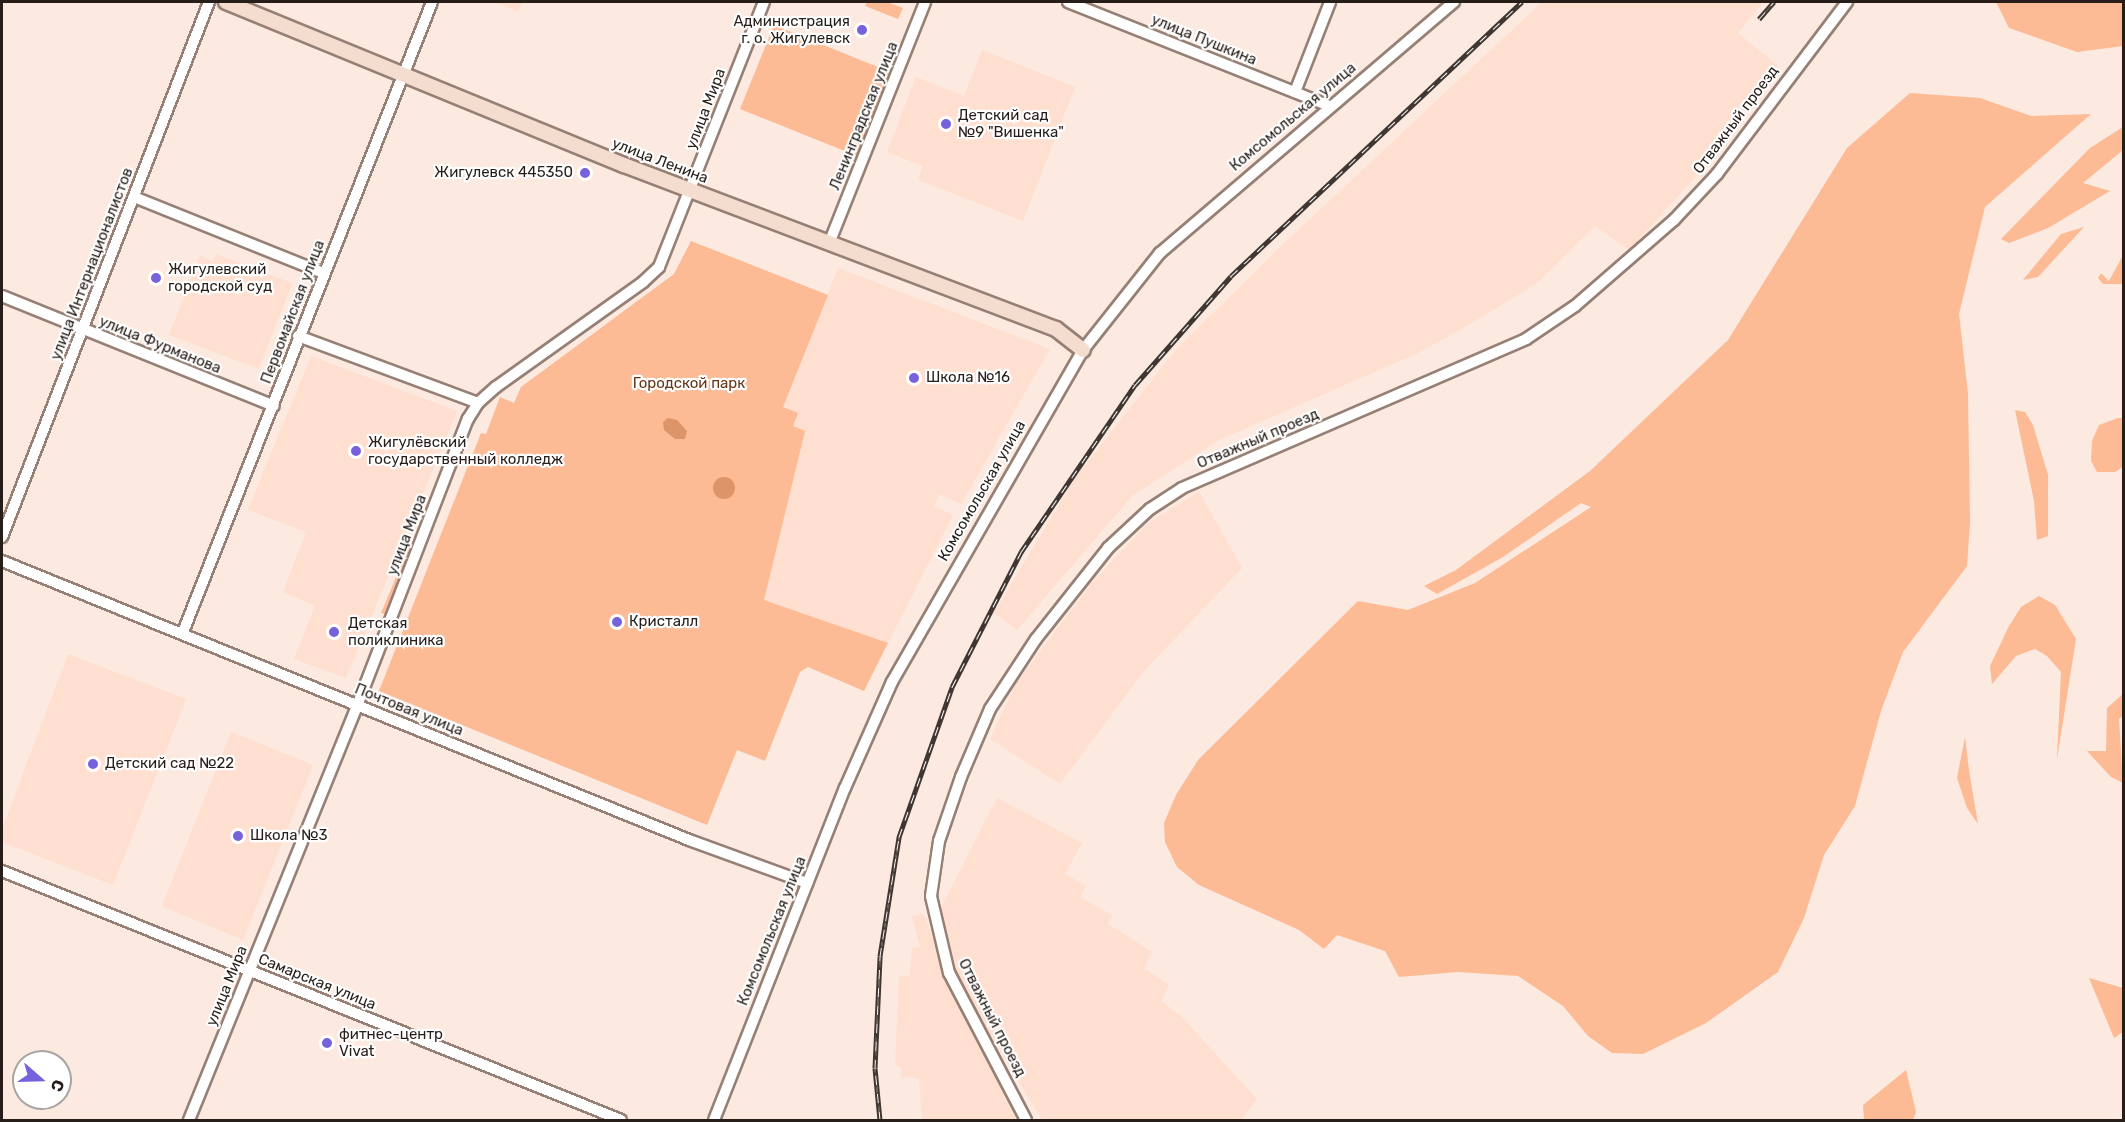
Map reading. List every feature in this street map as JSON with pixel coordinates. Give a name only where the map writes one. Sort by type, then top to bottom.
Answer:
[{"type":"street","name":"улица Интернационалистов","points":[[2,537],[209,2]]},
{"type":"street","name":"улица Ленина","points":[[226,2],[402,77],[690,190],[830,241],[1056,329],[1083,350]]},
{"type":"street","name":"Первомайская улица","points":[[183,632],[274,406],[298,336],[432,2]]},
{"type":"street","name":"улица Мира","points":[[189,1120],[477,403],[643,282],[658,267],[764,2]]},
{"type":"street","name":"Ленинградская улица","points":[[830,241],[925,2]]},
{"type":"street","name":"улица Пушкина","points":[[1068,2],[1329,106]]},
{"type":"street","name":"Комсомольская улица","points":[[1294,92],[1330,2]]},
{"type":"street","name":"Комсомольская улица","points":[[714,1120],[807,883],[892,682],[1083,350],[1160,253],[1329,106],[1454,2]]},
{"type":"street","name":"Отважный проезд","points":[[1026,1120],[949,973],[931,896],[939,841],[975,745],[990,709],[1036,639],[1108,548],[1150,509],[1182,488],[1526,339],[1575,306],[1674,220],[1717,174],[1846,2]]},
{"type":"street","points":[[134,197],[323,273]]},
{"type":"street","name":"улица Фурманова","points":[[2,297],[274,406]]},
{"type":"street","points":[[298,336],[477,403]]},
{"type":"street","name":"Почтовая улица","points":[[2,561],[183,632],[703,846],[807,883]]},
{"type":"street","name":"Самарская улица","points":[[2,871],[621,1120]]},
{"type":"shaded area","points":[[493,2],[522,2],[518,11]]},
{"type":"shaded area","points":[[1542,2],[1763,2],[1738,33],[1778,66],[1699,173],[1629,250],[1595,226],[1536,284],[1462,329],[1420,352],[1219,440],[1132,496],[1017,630],[994,613],[1075,478],[1174,352],[1280,247]]},
{"type":"shaded area","points":[[982,50],[1075,87],[1023,221],[918,180],[923,166],[887,152],[916,77],[964,96]]},
{"type":"shaded area","points":[[216,254],[292,283],[259,369],[169,335],[200,256],[213,261]]},
{"type":"shaded area","name":"Школа №16","points":[[838,268],[1050,349],[961,504],[940,494],[934,506],[953,515],[888,643],[764,600],[804,432],[793,426],[783,407]]},
{"type":"shaded area","name":"Жигулёвский государственный колледж","points":[[311,356],[457,411],[346,678],[294,659],[315,606],[283,592],[306,532],[248,510]]},
{"type":"shaded area","points":[[668,418],[677,420],[687,431],[685,439],[675,439],[664,430],[663,422]]},
{"type":"shaded area","points":[[724,477],[734,484],[735,488],[728,498],[724,499],[714,492],[713,488],[720,478]]},
{"type":"shaded area","points":[[1199,492],[1242,568],[1144,671],[1060,784],[990,739],[1017,682],[1091,584],[1148,523]]},
{"type":"shaded area","name":"Детский сад №22","points":[[68,654],[186,699],[113,885],[2,842],[2,829]]},
{"type":"shaded area","name":"Школа №3","points":[[231,732],[313,765],[243,940],[162,906]]},
{"type":"shaded area","points":[[997,798],[1082,843],[1065,874],[1086,886],[1080,897],[1112,915],[1108,924],[1152,952],[1144,968],[1169,985],[1161,1001],[1180,1015],[1257,1099],[1241,1120],[1042,1120],[952,972],[937,916]]},
{"type":"shaded area","points":[[923,914],[1016,1120],[922,1120],[919,1078],[901,1077],[901,1067],[895,1066],[899,976],[910,976],[912,948],[920,947],[912,916]]},
{"type":"green space","points":[[867,2],[887,2],[903,8],[898,19],[865,6]]},
{"type":"green space","points":[[1996,2],[2123,2],[2123,46],[2077,52],[2009,28]]},
{"type":"green space","points":[[774,25],[890,72],[857,156],[740,109]]},
{"type":"green space","points":[[1910,93],[1980,98],[2031,116],[2091,114],[1985,207],[1959,314],[1968,394],[1970,522],[1967,566],[1903,652],[1881,711],[1855,806],[1824,855],[1804,918],[1778,972],[1706,1023],[1643,1054],[1612,1053],[1588,1036],[1563,1006],[1518,976],[1458,972],[1399,977],[1385,951],[1337,935],[1324,949],[1299,930],[1199,885],[1177,867],[1165,842],[1164,823],[1176,795],[1198,760],[1358,601],[1408,610],[1475,583],[1591,507],[1581,503],[1503,557],[1437,594],[1424,586],[1456,570],[1590,471],[1728,340],[1847,148]]},
{"type":"green space","points":[[2123,127],[2123,150],[2083,183],[2110,191],[2048,228],[2009,243],[2001,239],[2090,148]]},
{"type":"green space","points":[[2084,227],[2038,277],[2023,280],[2061,234]]},
{"type":"green space","name":"Кристалл","points":[[691,241],[828,295],[783,407],[798,413],[793,426],[805,431],[764,600],[888,643],[864,691],[808,667],[800,672],[765,761],[737,750],[707,825],[379,691],[481,433],[486,434],[500,397],[514,403],[521,387],[674,274]]},
{"type":"green space","points":[[2123,255],[2123,284],[2103,284],[2098,278],[2101,273],[2109,281]]},
{"type":"green space","points":[[2015,410],[2025,412],[2033,425],[2048,475],[2048,536],[2037,540],[2034,501]]},
{"type":"green space","points":[[2123,418],[2123,467],[2115,472],[2097,472],[2091,461],[2092,441],[2099,425]]},
{"type":"green space","points":[[410,544],[410,553],[386,614],[381,613]]},
{"type":"green space","points":[[2039,596],[2055,605],[2076,639],[2057,759],[2061,672],[2047,656],[2035,649],[2016,656],[1992,684],[1990,666],[2021,607]]},
{"type":"green space","points":[[2123,694],[2123,716],[2119,719],[2123,783],[2111,777],[2087,751],[2106,751],[2107,708]]},
{"type":"green space","points":[[1965,737],[1978,824],[1967,808],[1957,778]]},
{"type":"green space","points":[[2089,978],[2123,988],[2123,1032],[2114,1038]]},
{"type":"green space","points":[[1906,1070],[1916,1112],[1913,1120],[1864,1120],[1863,1105]]},
{"type":"railway","points":[[880,1120],[875,1068],[880,956],[899,837],[952,687],[1021,552],[1135,385],[1231,276],[1522,2]]},
{"type":"railway","points":[[1759,19],[1774,2]]},
{"type":"place","name":"Администрация г. о. Жигулевск","points":[[862,30]]},
{"type":"place","name":"Детский сад №9 \"Вишенка\"","points":[[946,124]]},
{"type":"place","name":"Жигулевск 445350","points":[[585,173]]},
{"type":"place","name":"Жигулевский городской суд","points":[[156,278]]},
{"type":"place","name":"Школа №16","points":[[914,378]]},
{"type":"place","name":"Жигулёвский государственный колледж","points":[[356,451]]},
{"type":"place","name":"Кристалл","points":[[617,622]]},
{"type":"place","name":"Детская поликлиника","points":[[334,632]]},
{"type":"place","name":"Детский сад №22","points":[[93,764]]},
{"type":"place","name":"Школа №3","points":[[238,836]]},
{"type":"place","name":"фитнес-центр Vivat","points":[[327,1043]]},
{"type":"park label","name":"Городской парк","points":[[689,384]]}]
